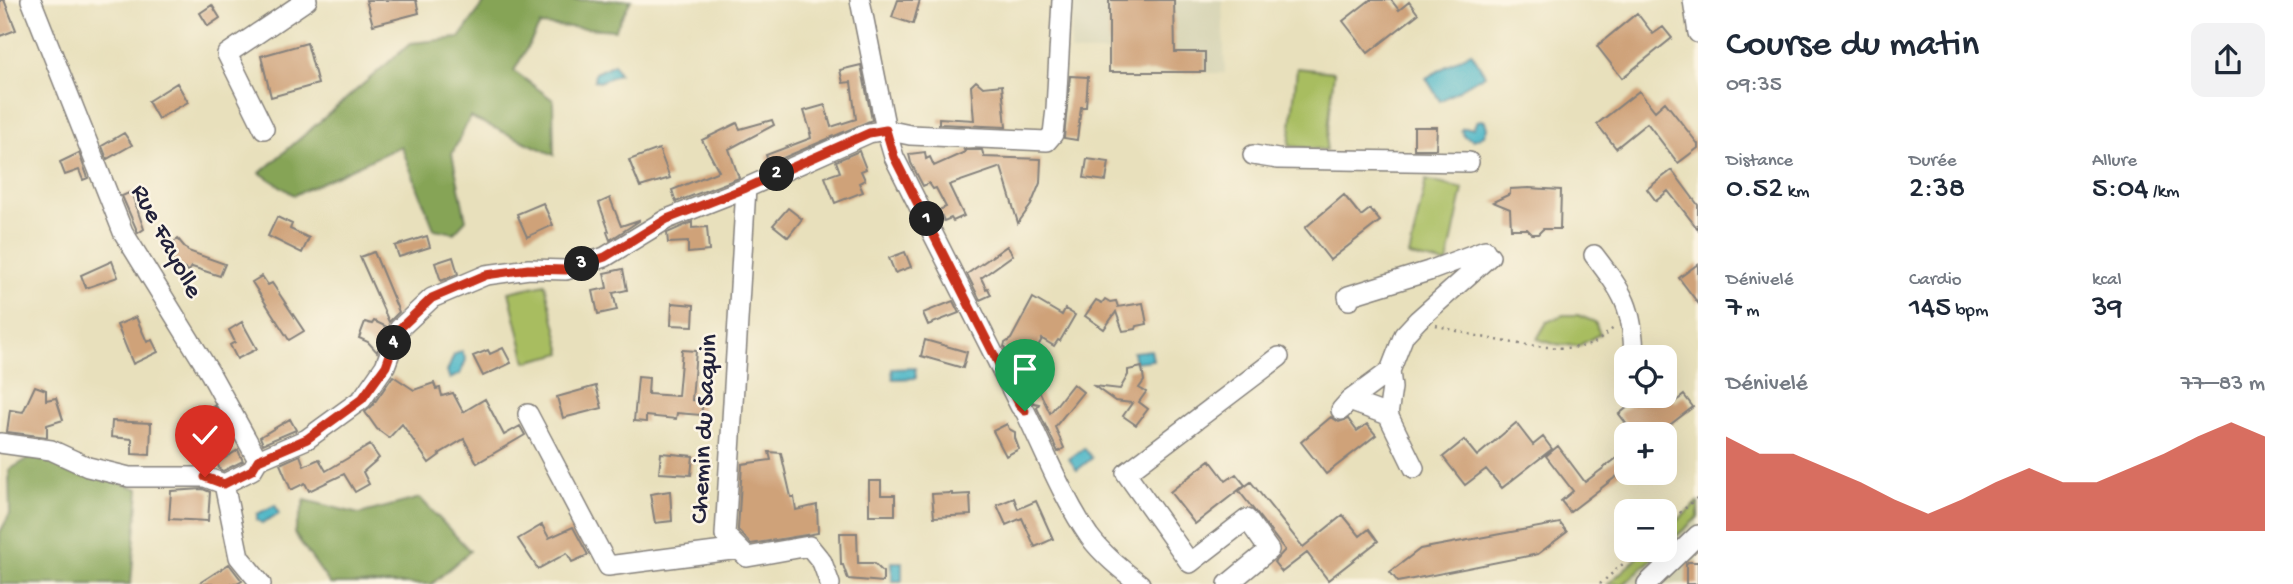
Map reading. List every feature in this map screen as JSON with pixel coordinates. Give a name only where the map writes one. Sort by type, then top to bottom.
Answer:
[{"type":"street","name":"Rue Fayolle","points":[[31,0],[123,232],[210,373],[258,460]]},
{"type":"street","points":[[264,129],[227,54],[307,0]]},
{"type":"street","points":[[860,0],[886,130],[894,157],[1069,502],[1090,537],[1132,581]]},
{"type":"street","points":[[0,443],[51,450],[88,467],[130,477],[205,477],[224,484],[252,470],[258,460],[307,439],[362,399],[386,366],[399,329],[432,298],[486,275],[528,269],[566,270],[605,257],[667,219],[746,188],[869,133],[886,130],[910,135],[1048,141],[1053,134],[1056,109],[1062,0]]},
{"type":"street","points":[[1693,0],[1698,33]]},
{"type":"street","points":[[1253,155],[1278,159],[1469,162]]},
{"type":"street","name":"Chemin du Saquin","points":[[746,188],[725,536],[747,557],[809,546],[822,562],[830,584]]},
{"type":"street","points":[[1349,300],[1348,296],[1488,253],[1404,335],[1390,371],[1392,388],[1388,415],[1414,468]]},
{"type":"street","points":[[1594,256],[1614,281],[1628,305],[1634,345]]},
{"type":"street","points":[[1228,584],[1269,550],[1247,519],[1190,564],[1126,473],[1279,357]]},
{"type":"street","points":[[1388,415],[1345,405],[1390,371]]},
{"type":"street","points":[[528,414],[608,566],[739,549]]},
{"type":"street","points":[[224,484],[239,557],[261,584]]},
{"type":"street","points":[[1647,584],[1698,534]]},
{"type":"path","points":[[1418,320],[1463,334],[1562,349],[1593,344],[1630,316]]},
{"type":"path","points":[[1677,515],[1698,496]]},
{"type":"path","points":[[1600,584],[1625,562]]},
{"type":"shaded area","points":[[1073,0],[1222,0],[1225,73],[1109,72],[1109,52],[1070,52]]},
{"type":"shaded area","points":[[1698,502],[1698,584],[1608,584],[1633,562],[1677,562],[1677,521]]},
{"type":"green space","points":[[486,0],[631,0],[615,30],[540,25],[514,71],[553,100],[554,155],[470,117],[452,154],[466,220],[454,233],[434,229],[401,146],[294,195],[260,173],[411,43],[459,38]]},
{"type":"green space","points":[[1297,68],[1334,72],[1326,150],[1289,146]]},
{"type":"green space","points":[[1426,180],[1463,189],[1447,264],[1409,256]]},
{"type":"green space","points":[[545,284],[562,353],[526,362],[509,292]]},
{"type":"green space","points":[[1563,315],[1578,315],[1595,322],[1600,334],[1578,346],[1537,339],[1547,322]]},
{"type":"green space","points":[[36,454],[139,489],[131,584],[0,584],[0,532],[10,514],[9,470]]},
{"type":"green space","points":[[420,498],[470,551],[432,584],[330,584],[294,533],[305,500],[359,514]]},
{"type":"green space","points":[[1698,502],[1698,517],[1677,536],[1677,521]]},
{"type":"green space","points":[[1633,562],[1649,562],[1624,584],[1608,584]]},
{"type":"water","points":[[1471,52],[1485,75],[1440,101],[1426,78]]},
{"type":"water","points":[[614,64],[619,74],[599,82],[594,80],[595,73]]},
{"type":"water","points":[[1477,121],[1485,121],[1487,128],[1484,135],[1474,140],[1464,136],[1461,130],[1463,128],[1473,128]]},
{"type":"water","points":[[1151,350],[1153,360],[1135,362],[1133,352]]},
{"type":"water","points":[[462,351],[466,360],[460,374],[450,379],[447,372],[454,355]]},
{"type":"water","points":[[915,368],[916,378],[893,379],[892,369]]},
{"type":"water","points":[[1084,448],[1092,458],[1077,470],[1069,459]]},
{"type":"water","points":[[275,505],[279,514],[262,523],[257,520],[257,514]]},
{"type":"water","points":[[892,562],[902,562],[902,581],[892,581]]},
{"type":"building","points":[[0,0],[4,0],[16,30],[0,36]]},
{"type":"building","points":[[366,0],[416,0],[419,13],[373,25]]},
{"type":"building","points":[[898,0],[920,0],[913,24],[892,17]]},
{"type":"building","points":[[1109,0],[1174,0],[1175,52],[1205,52],[1205,72],[1109,72]]},
{"type":"building","points":[[1370,0],[1391,0],[1399,10],[1409,2],[1418,14],[1368,53],[1343,21]]},
{"type":"building","points":[[212,5],[220,18],[208,26],[200,13]]},
{"type":"building","points":[[1637,13],[1653,34],[1663,27],[1672,38],[1622,78],[1597,46]]},
{"type":"building","points":[[307,43],[318,84],[271,97],[261,56]]},
{"type":"building","points":[[861,65],[872,120],[769,164],[766,155],[811,138],[804,111],[825,105],[831,127],[856,119],[851,82],[843,83],[840,70]]},
{"type":"building","points":[[1070,76],[1088,77],[1086,107],[1081,107],[1077,140],[1064,138]]},
{"type":"building","points":[[976,81],[983,87],[1002,85],[1006,127],[939,124],[939,118],[974,120],[971,86]]},
{"type":"building","points":[[177,83],[188,102],[158,119],[148,101]]},
{"type":"building","points":[[1639,91],[1655,111],[1665,102],[1698,144],[1698,148],[1678,163],[1647,123],[1616,148],[1597,124]]},
{"type":"building","points":[[772,120],[774,125],[729,149],[739,178],[676,202],[672,190],[719,171],[702,140],[737,123],[740,129]]},
{"type":"building","points":[[1414,127],[1437,127],[1436,149],[1414,149]]},
{"type":"building","points":[[124,133],[132,145],[107,159],[102,146]]},
{"type":"building","points":[[659,149],[670,178],[640,187],[629,160]]},
{"type":"building","points":[[964,150],[982,150],[984,157],[1041,159],[1040,183],[1031,205],[1018,223],[1001,167],[949,185],[964,216],[953,221],[951,218],[944,221],[939,210],[946,207],[936,188],[933,189],[929,183],[923,186],[909,154],[925,152],[926,159],[930,157],[934,166],[965,152]]},
{"type":"building","points":[[859,151],[866,169],[861,171],[865,180],[859,183],[863,192],[835,203],[825,177],[840,172],[836,161]]},
{"type":"building","points":[[79,153],[88,178],[83,180],[79,170],[65,175],[60,162]]},
{"type":"building","points":[[1087,159],[1109,162],[1106,181],[1084,178]]},
{"type":"building","points":[[1672,170],[1698,205],[1698,229],[1668,191],[1656,201],[1647,189]]},
{"type":"building","points":[[1510,189],[1561,190],[1560,229],[1543,229],[1538,234],[1532,234],[1527,229],[1511,229],[1510,209],[1493,202],[1510,194]]},
{"type":"building","points":[[131,192],[144,229],[138,233],[122,196]]},
{"type":"building","points":[[1344,195],[1361,216],[1370,209],[1380,221],[1330,260],[1305,228]]},
{"type":"building","points":[[610,198],[621,226],[639,221],[610,240],[599,203]]},
{"type":"building","points":[[543,203],[553,225],[527,237],[517,214]]},
{"type":"building","points":[[788,208],[802,219],[788,237],[773,225]]},
{"type":"building","points":[[277,217],[292,224],[290,229],[309,238],[302,253],[268,236]]},
{"type":"building","points":[[692,222],[692,228],[707,227],[709,251],[688,253],[688,242],[668,243],[667,233]]},
{"type":"building","points":[[427,236],[430,247],[399,257],[395,246]]},
{"type":"building","points":[[178,239],[188,251],[225,264],[220,276],[192,267],[189,271],[177,266],[164,249]]},
{"type":"building","points":[[1007,246],[1013,255],[981,278],[985,289],[988,288],[991,295],[980,300],[967,274]]},
{"type":"building","points":[[374,252],[399,312],[389,322],[360,257]]},
{"type":"building","points":[[905,252],[911,267],[895,273],[889,258]]},
{"type":"building","points":[[453,257],[458,274],[441,281],[435,263]]},
{"type":"building","points":[[112,261],[118,277],[86,288],[81,275]]},
{"type":"building","points":[[1698,264],[1698,303],[1679,278]]},
{"type":"building","points":[[623,269],[627,290],[613,293],[617,310],[598,314],[593,291],[607,288],[604,273]]},
{"type":"building","points":[[262,276],[268,285],[272,283],[304,331],[289,340],[252,282]]},
{"type":"building","points":[[1033,298],[1062,315],[1065,309],[1075,315],[1060,341],[1054,346],[1042,339],[1027,366],[1050,413],[1073,384],[1083,392],[1055,427],[1064,448],[1058,452],[1037,408],[1039,404],[1030,399],[1004,347]]},
{"type":"building","points":[[1105,299],[1116,301],[1118,307],[1143,303],[1147,324],[1123,331],[1116,312],[1104,329],[1085,316],[1096,300],[1102,303]]},
{"type":"building","points":[[953,301],[959,313],[928,325],[923,313]]},
{"type":"building","points":[[672,303],[694,305],[693,326],[671,325]]},
{"type":"building","points":[[136,317],[147,342],[152,340],[158,352],[133,364],[117,325]]},
{"type":"building","points":[[374,321],[387,327],[377,352],[368,342],[359,338],[365,322],[372,324]]},
{"type":"building","points":[[242,322],[257,349],[237,359],[230,345],[235,342],[229,330]]},
{"type":"building","points":[[925,340],[967,352],[963,368],[921,356]]},
{"type":"building","points":[[503,348],[511,363],[483,376],[473,356],[488,350],[490,354]]},
{"type":"building","points":[[682,350],[696,351],[692,400],[703,401],[701,415],[677,413],[676,419],[646,416],[646,422],[634,421],[638,377],[649,378],[648,394],[678,396]]},
{"type":"building","points":[[1142,367],[1144,381],[1139,388],[1146,392],[1139,402],[1148,409],[1136,425],[1123,416],[1132,403],[1115,401],[1094,386],[1120,389],[1128,370]]},
{"type":"building","points":[[393,376],[414,390],[434,383],[436,389],[440,388],[442,396],[453,393],[463,412],[485,399],[504,435],[520,426],[525,435],[477,463],[464,439],[429,463],[402,424],[389,438],[377,429],[365,412]]},
{"type":"building","points":[[35,386],[46,390],[46,400],[56,398],[63,420],[47,425],[47,437],[7,432],[10,410],[23,412]]},
{"type":"building","points":[[596,386],[602,408],[563,418],[557,397]]},
{"type":"building","points":[[1684,395],[1693,407],[1674,422],[1625,422],[1619,414],[1627,408],[1677,408],[1677,400]]},
{"type":"building","points":[[214,405],[222,421],[217,424],[209,408]]},
{"type":"building","points":[[1331,417],[1339,422],[1348,419],[1357,431],[1367,424],[1376,435],[1326,474],[1301,442]]},
{"type":"building","points":[[290,419],[296,430],[263,444],[260,437]]},
{"type":"building","points":[[112,421],[151,423],[150,455],[132,454],[132,439],[111,437]]},
{"type":"building","points":[[1516,423],[1533,445],[1543,437],[1552,449],[1502,488],[1486,469],[1465,485],[1443,457],[1464,440],[1477,456]]},
{"type":"building","points":[[1007,424],[1009,429],[1015,432],[1019,449],[1006,456],[993,431]]},
{"type":"building","points":[[370,445],[379,458],[363,472],[369,484],[355,492],[344,474],[309,491],[305,483],[291,490],[280,464],[300,455],[304,466],[319,459],[326,471]]},
{"type":"building","points":[[1558,446],[1585,482],[1614,460],[1614,478],[1570,512],[1561,501],[1573,491],[1546,456]]},
{"type":"building","points":[[238,450],[243,461],[220,470],[217,463]]},
{"type":"building","points":[[769,452],[781,453],[796,510],[817,505],[818,533],[751,544],[738,530],[742,464],[771,460]]},
{"type":"building","points":[[661,453],[693,456],[691,475],[659,473]]},
{"type":"building","points":[[1210,460],[1226,481],[1236,474],[1245,485],[1195,524],[1170,492]]},
{"type":"building","points":[[869,481],[881,481],[881,495],[895,495],[895,515],[869,515]]},
{"type":"building","points":[[1251,482],[1303,547],[1343,515],[1360,536],[1369,529],[1378,541],[1328,580],[1307,553],[1282,572],[1274,562],[1285,550],[1239,491]]},
{"type":"building","points":[[203,489],[210,492],[208,521],[169,519],[171,491]]},
{"type":"building","points":[[670,491],[672,521],[655,523],[650,494]]},
{"type":"building","points":[[932,494],[970,494],[971,515],[934,517]]},
{"type":"building","points":[[1014,498],[1018,509],[1036,501],[1053,539],[1035,547],[1022,518],[1006,525],[997,505]]},
{"type":"building","points":[[1560,523],[1567,532],[1538,554],[1398,582],[1390,572],[1420,549]]},
{"type":"building","points":[[542,525],[549,538],[573,527],[588,555],[572,562],[567,553],[538,569],[518,539]]},
{"type":"building","points":[[840,533],[857,533],[858,563],[874,563],[883,572],[883,582],[848,579],[841,565]]},
{"type":"building","points":[[1688,562],[1698,562],[1698,584],[1686,584]]},
{"type":"building","points":[[229,564],[242,581],[237,584],[198,584]]},
{"type":"route","points":[[205,477],[224,484],[252,470],[258,460],[307,439],[362,399],[386,366],[399,329],[432,298],[486,275],[528,269],[566,270],[605,257],[667,219],[746,188],[869,133],[886,130],[894,157],[1020,406],[1025,411]]}]
